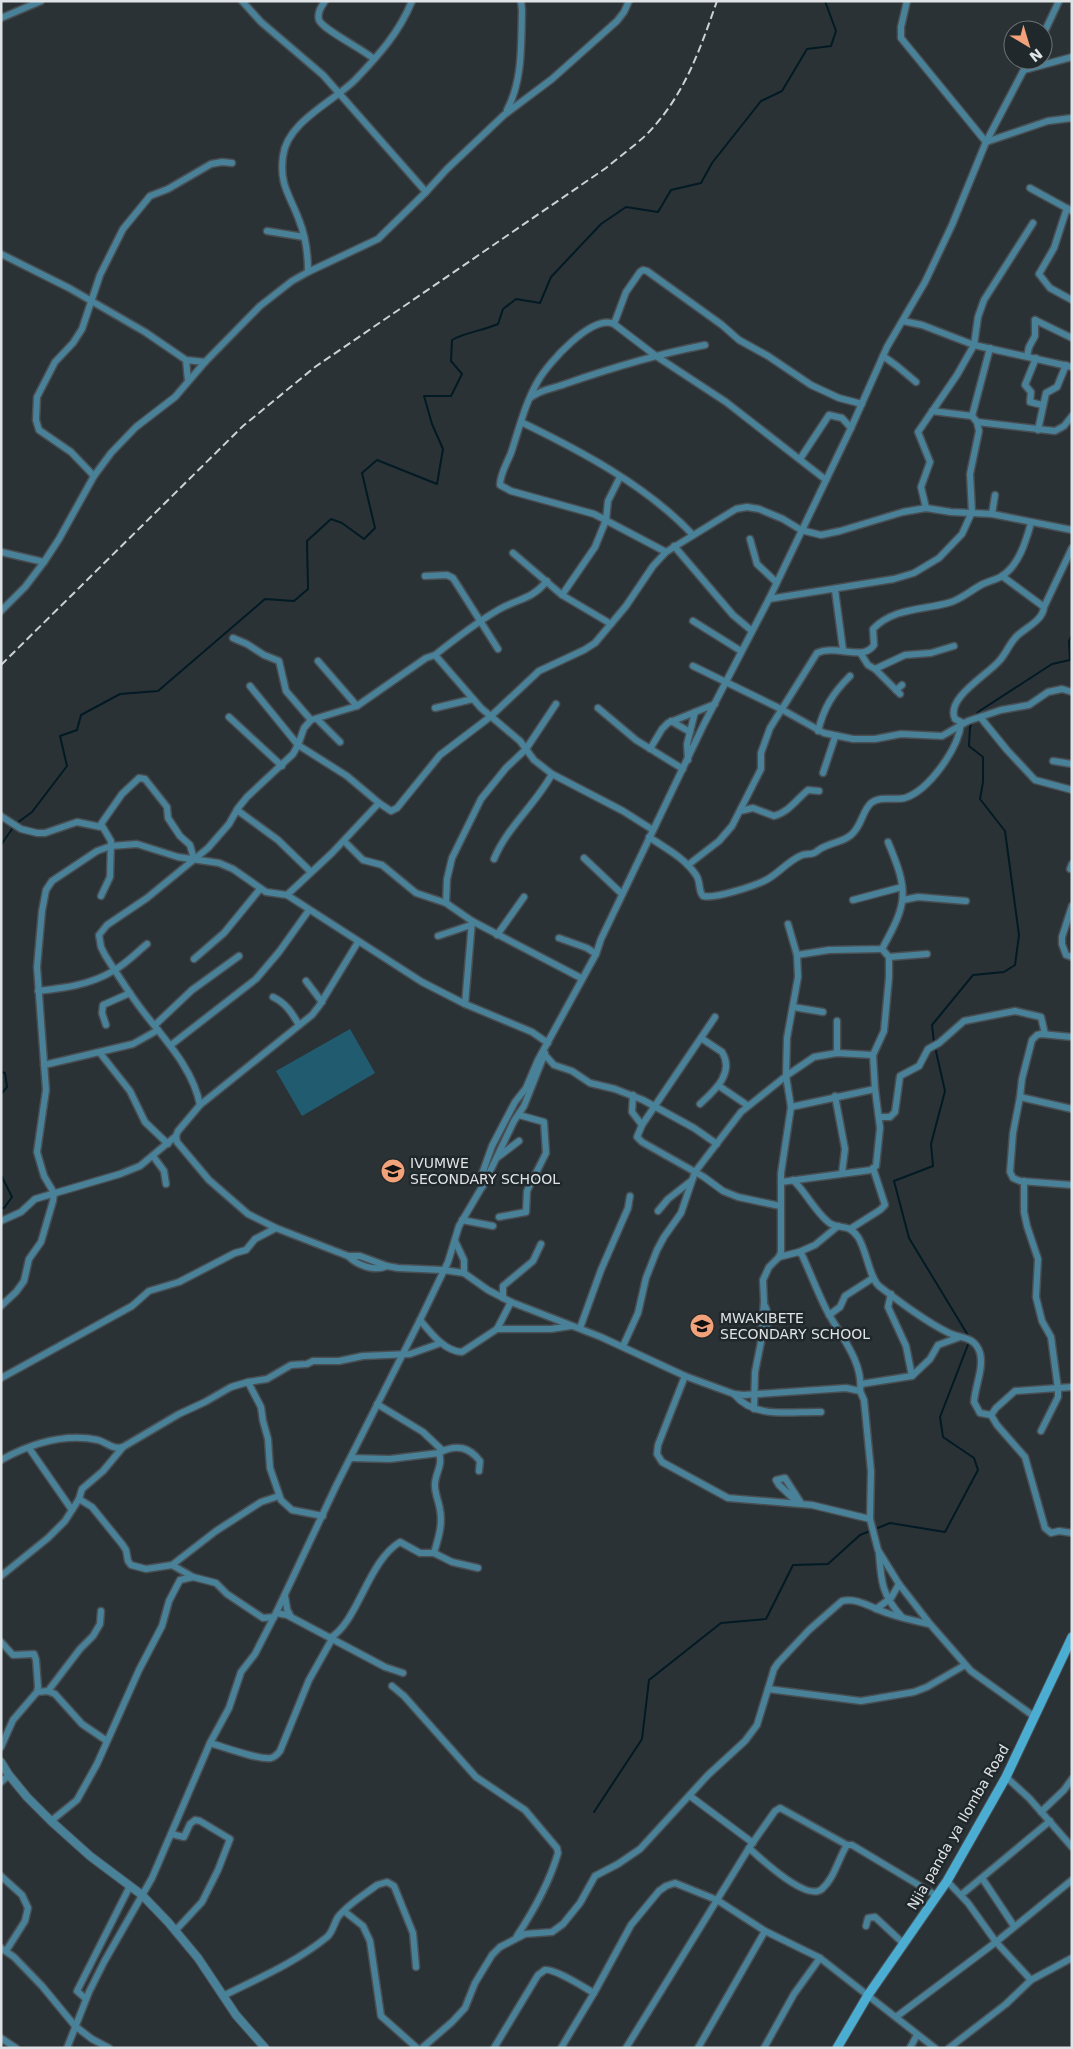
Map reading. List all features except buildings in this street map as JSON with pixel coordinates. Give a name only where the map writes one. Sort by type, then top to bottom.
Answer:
[{"type":"main road","name":"Njia panda ya Ilomba Road","points":[[837,2048],[868,1995],[947,1880],[1006,1777],[1072,1637]]},
{"type":"street","points":[[1,18],[41,1]]},
{"type":"street","points":[[242,1],[261,22],[322,74],[426,192]]},
{"type":"street","points":[[325,1],[318,13],[320,22],[324,27],[354,44],[374,59]]},
{"type":"street","points":[[308,272],[308,259],[300,221],[283,182],[284,146],[300,126],[353,82],[387,46],[401,26],[412,1]]},
{"type":"street","points":[[504,115],[514,94],[518,74],[521,1]]},
{"type":"street","points":[[3,608],[44,562],[94,476],[120,443],[136,427],[169,403],[205,362],[260,306],[292,281],[378,239],[452,164],[504,115],[552,79],[617,21],[629,1]]},
{"type":"street","points":[[907,1],[901,27],[901,38],[986,142]]},
{"type":"street","points":[[1050,20],[1059,1]]},
{"type":"street","points":[[1053,62],[1072,57]]},
{"type":"street","points":[[67,2048],[86,1999],[104,1962],[152,1878],[210,1743],[229,1708],[242,1672],[255,1654],[275,1615],[377,1404],[420,1320],[443,1270],[462,1220],[482,1187],[518,1114],[546,1049],[581,978],[596,954],[652,830],[769,599],[800,530],[852,428],[883,356],[925,282],[986,142],[1024,70]]},
{"type":"street","points":[[986,142],[1048,121],[1072,118]]},
{"type":"street","points":[[94,476],[72,452],[39,430],[36,420],[36,405],[42,386],[58,358],[80,334],[90,301],[118,236],[150,196],[168,189],[211,164],[232,163]]},
{"type":"street","points":[[1030,188],[1069,210],[1054,248],[1039,274],[1047,286],[1072,300]]},
{"type":"street","points":[[926,508],[921,487],[930,462],[918,432],[952,383],[974,344],[978,318],[984,300],[1033,223]]},
{"type":"street","points":[[268,231],[304,237]]},
{"type":"street","points":[[1,254],[39,271],[145,332],[186,360],[205,362]]},
{"type":"street","points":[[614,324],[626,292],[640,272],[643,270],[647,271],[726,328],[739,340],[768,356],[811,386],[839,398],[862,404]]},
{"type":"street","points":[[1028,356],[1029,347],[1035,336],[1035,320],[1072,338]]},
{"type":"street","points":[[903,321],[922,325],[974,344],[1069,366],[1057,387],[1046,393],[1038,430]]},
{"type":"street","points":[[666,552],[606,520],[571,507],[511,491],[500,485],[521,422],[543,373],[571,343],[597,325],[607,322],[614,324],[656,356],[726,402],[826,480]]},
{"type":"street","points":[[530,399],[541,390],[556,387],[599,371],[705,345]]},
{"type":"street","points":[[972,416],[990,348]]},
{"type":"street","points":[[883,356],[916,382]]},
{"type":"street","points":[[1036,358],[1025,384],[1031,392],[1030,402],[1042,405]]},
{"type":"street","points":[[186,360],[189,374],[188,381]]},
{"type":"street","points":[[769,599],[835,590],[894,579],[924,567],[939,558],[962,534],[972,512],[970,474],[979,431],[977,422],[972,416],[932,411]]},
{"type":"street","points":[[800,459],[829,415],[842,418],[852,428]]},
{"type":"street","points":[[977,422],[1055,432],[1064,426],[1072,416]]},
{"type":"street","points":[[521,422],[620,477],[668,510],[693,535]]},
{"type":"street","points":[[562,595],[591,554],[606,520],[608,501],[620,477]]},
{"type":"street","points":[[992,514],[995,495]]},
{"type":"street","points":[[250,686],[298,745],[340,771],[379,803],[394,811],[440,755],[490,716],[539,671],[590,647],[633,597],[653,566],[666,552],[732,511],[747,507],[764,511],[783,519],[800,530],[817,534],[828,534],[903,512],[926,508],[951,512],[992,514],[1072,530]]},
{"type":"street","points":[[688,864],[724,837],[740,812],[761,769],[761,753],[767,734],[817,653],[829,650],[843,650],[861,654],[868,652],[874,646],[873,630],[890,618],[905,611],[951,602],[982,584],[1002,576],[1018,558],[1026,541],[1031,523]]},
{"type":"street","points":[[750,539],[757,564],[776,582]]},
{"type":"street","points":[[674,546],[733,615],[752,631]]},
{"type":"street","points":[[964,722],[955,719],[954,715],[956,705],[962,695],[976,680],[995,666],[1017,636],[1040,617],[1072,548]]},
{"type":"street","points":[[1,552],[44,562]]},
{"type":"street","points":[[513,553],[562,595],[611,624]]},
{"type":"street","points":[[425,576],[446,575],[453,578],[498,649]]},
{"type":"street","points":[[1002,576],[1044,607]]},
{"type":"street","points":[[200,1105],[192,1080],[171,1046],[130,993],[100,947],[99,935],[103,929],[142,902],[195,859],[224,831],[237,810],[253,791],[282,766],[298,745],[301,733],[314,720],[357,706],[426,658],[435,655],[481,621],[508,605],[532,596],[548,582]]},
{"type":"street","points":[[835,590],[843,650]]},
{"type":"street","points":[[693,620],[742,651]]},
{"type":"street","points":[[233,638],[279,661],[286,691],[314,720],[340,742]]},
{"type":"street","points":[[875,668],[903,655],[931,653],[954,646]]},
{"type":"street","points":[[861,654],[868,665],[875,668],[898,692],[902,685]]},
{"type":"street","points":[[435,655],[473,699],[520,741],[534,760],[552,774],[623,811],[652,830]]},
{"type":"street","points":[[318,661],[357,706]]},
{"type":"street","points":[[693,666],[726,684],[781,709],[818,731],[835,737],[870,739],[906,734],[938,737],[948,734],[964,722],[995,711],[1029,705],[1053,690],[1072,692]]},
{"type":"street","points":[[818,731],[827,703],[836,690],[850,676]]},
{"type":"street","points":[[434,708],[473,699]]},
{"type":"street","points":[[446,902],[446,888],[452,858],[477,806],[484,794],[506,768],[526,749],[556,704]]},
{"type":"street","points":[[650,749],[662,729],[671,721],[715,704]]},
{"type":"street","points":[[598,708],[650,749],[683,769]]},
{"type":"street","points":[[688,760],[687,750],[695,712]]},
{"type":"street","points":[[229,717],[282,766]]},
{"type":"street","points":[[979,718],[1035,780],[1072,790]]},
{"type":"street","points":[[671,721],[690,732]]},
{"type":"street","points":[[649,837],[688,864],[700,881],[701,895],[707,897],[767,880],[780,868],[798,856],[809,852],[813,854],[826,846],[847,838],[857,829],[867,809],[875,800],[904,798],[922,787],[933,776],[952,750],[964,722]]},
{"type":"street","points":[[822,773],[835,737]]},
{"type":"street","points":[[1053,761],[1072,764]]},
{"type":"street","points":[[494,859],[504,841],[542,792],[552,774]]},
{"type":"street","points":[[101,827],[103,820],[122,794],[132,783],[139,778],[144,778],[167,807],[168,818],[180,836],[190,845],[195,859]]},
{"type":"street","points":[[740,812],[753,808],[778,816],[791,807],[808,790],[819,791]]},
{"type":"street","points":[[287,895],[344,841],[379,803]]},
{"type":"street","points":[[237,810],[278,840],[311,872]]},
{"type":"street","points":[[1,816],[28,832],[45,833],[82,822],[101,827],[111,838],[110,877],[101,896]]},
{"type":"street","points":[[344,841],[363,860],[382,866],[422,896],[446,902],[471,923],[581,978]]},
{"type":"street","points":[[882,949],[900,912],[903,900],[899,870],[888,842]]},
{"type":"street","points":[[1,1306],[16,1292],[24,1281],[29,1259],[41,1242],[54,1193],[44,1176],[38,1152],[46,1090],[37,967],[42,911],[48,886],[57,876],[85,858],[111,846],[142,844],[178,857],[225,865],[260,889],[270,893],[287,895],[422,982],[465,1004],[532,1032],[546,1049],[554,1066],[572,1072],[590,1083],[633,1096],[694,1128],[717,1144]]},
{"type":"street","points":[[584,858],[622,894]]},
{"type":"street","points":[[853,900],[902,887]]},
{"type":"street","points":[[194,959],[224,933],[260,889]]},
{"type":"street","points":[[498,935],[524,897]]},
{"type":"street","points":[[903,900],[918,897],[966,901]]},
{"type":"street","points":[[1072,906],[1065,924],[1062,944],[1066,955],[1072,957]]},
{"type":"street","points":[[171,1046],[256,979],[274,959],[308,910]]},
{"type":"street","points":[[438,936],[471,923]]},
{"type":"street","points":[[465,1004],[471,923]]},
{"type":"street","points":[[779,1258],[782,1233],[781,1182],[791,1107],[786,1076],[787,1038],[798,977],[797,955],[788,924]]},
{"type":"street","points":[[559,938],[587,948],[596,954]]},
{"type":"street","points":[[1,1221],[21,1212],[32,1200],[120,1174],[140,1166],[153,1156],[176,1136],[200,1105],[312,1015],[322,1002],[358,942]]},
{"type":"street","points":[[38,991],[76,986],[115,970],[147,944]]},
{"type":"street","points":[[797,955],[839,950],[882,949]]},
{"type":"street","points":[[781,1182],[876,1166],[880,1117],[875,1089],[873,1055],[884,1032],[889,957],[882,949]]},
{"type":"street","points":[[889,957],[927,954]]},
{"type":"street","points":[[44,1065],[140,1042],[157,1028],[192,990],[239,956]]},
{"type":"street","points":[[306,981],[322,1002]]},
{"type":"street","points":[[106,1025],[102,1013],[104,1006],[130,993]]},
{"type":"street","points":[[273,997],[290,1010],[299,1025]]},
{"type":"street","points":[[793,1007],[823,1012]]},
{"type":"street","points":[[880,1117],[890,1117],[895,1112],[900,1076],[919,1066],[928,1049],[939,1043],[964,1021],[1008,1011],[1022,1012],[1041,1017],[1045,1034]]},
{"type":"street","points":[[715,1017],[642,1125],[638,1134],[639,1140],[694,1172],[723,1192],[780,1206]]},
{"type":"street","points":[[837,1021],[837,1053]]},
{"type":"street","points":[[1072,1037],[1045,1034],[1037,1035],[1032,1040],[1022,1079],[1013,1133],[1010,1172],[1013,1178],[1024,1181],[1055,1182],[1072,1185]]},
{"type":"street","points":[[700,1104],[719,1086],[725,1072],[724,1055],[701,1038]]},
{"type":"street","points":[[482,1187],[482,1174],[492,1146],[516,1102],[526,1088],[538,1060],[546,1049]]},
{"type":"street","points":[[100,1053],[130,1091],[145,1122],[168,1144]]},
{"type":"street","points":[[623,1346],[638,1313],[646,1278],[656,1250],[681,1213],[694,1172],[748,1105],[814,1057],[837,1053],[873,1055]]},
{"type":"street","points":[[719,1086],[748,1105]]},
{"type":"street","points":[[791,1107],[835,1096],[875,1089]]},
{"type":"street","points":[[633,1096],[632,1112],[642,1125]]},
{"type":"street","points":[[835,1096],[845,1148],[842,1173]]},
{"type":"street","points":[[1020,1097],[1072,1109]]},
{"type":"street","points":[[499,1217],[526,1212],[528,1191],[546,1153],[544,1122],[518,1114]]},
{"type":"street","points":[[176,1136],[185,1154],[222,1193],[248,1214],[276,1228],[348,1256],[360,1256],[387,1266],[464,1273],[511,1302],[623,1346],[685,1376],[734,1394],[861,1388],[912,1376],[930,1360],[938,1345],[964,1336]]},
{"type":"street","points":[[496,1158],[519,1141]]},
{"type":"street","points":[[153,1156],[164,1171],[166,1184]]},
{"type":"street","points":[[793,1180],[827,1220],[838,1226],[850,1228],[880,1210],[884,1205],[873,1168]]},
{"type":"street","points":[[658,1211],[668,1199],[691,1181]]},
{"type":"street","points":[[1024,1181],[1026,1219],[1038,1259],[1036,1297],[1042,1321],[1051,1337],[1058,1389],[1058,1396],[1041,1431]]},
{"type":"street","points":[[576,1327],[628,1208],[630,1196]]},
{"type":"street","points":[[462,1220],[494,1226]]},
{"type":"street","points":[[754,1408],[755,1367],[761,1342],[764,1302],[763,1280],[769,1267],[779,1258],[815,1245],[838,1226]]},
{"type":"street","points":[[1,1378],[132,1306],[149,1291],[179,1282],[235,1253],[244,1252],[255,1239],[276,1228]]},
{"type":"street","points":[[850,1228],[861,1242],[871,1266],[873,1278],[879,1286],[940,1328],[952,1334],[964,1336],[977,1346],[980,1354],[974,1402],[980,1413],[992,1415],[1025,1457],[1045,1528],[1051,1533],[1063,1531],[1072,1533]]},
{"type":"street","points":[[455,1241],[464,1260],[464,1273]]},
{"type":"street","points":[[503,1298],[503,1286],[533,1261],[541,1244]]},
{"type":"street","points":[[799,1252],[830,1315],[852,1354],[864,1400],[871,1471],[870,1519],[878,1550],[881,1578],[888,1600],[903,1618]]},
{"type":"street","points":[[429,1269],[436,1284]]},
{"type":"street","points":[[830,1315],[840,1308],[845,1296],[873,1278]]},
{"type":"street","points":[[891,1294],[888,1307],[906,1346],[912,1376]]},
{"type":"street","points":[[420,1320],[441,1343],[462,1352],[497,1329],[511,1302]]},
{"type":"street","points":[[497,1329],[576,1327]]},
{"type":"street","points":[[1,1576],[48,1538],[65,1521],[79,1499],[82,1489],[103,1471],[123,1448],[179,1414],[231,1387],[263,1380],[284,1368],[307,1364],[313,1360],[339,1361],[363,1356],[403,1354],[416,1352],[441,1343]]},
{"type":"street","points":[[685,1376],[658,1445],[658,1457],[669,1466],[728,1498],[800,1503],[870,1519]]},
{"type":"street","points":[[248,1382],[261,1407],[262,1421],[268,1439],[270,1468],[282,1502],[292,1510],[323,1516]]},
{"type":"street","points":[[992,1415],[996,1408],[1015,1391],[1072,1387]]},
{"type":"street","points":[[734,1394],[742,1403],[770,1412],[821,1412]]},
{"type":"street","points":[[377,1404],[423,1432],[441,1452],[441,1462],[436,1475],[435,1488],[441,1513],[441,1524],[434,1553]]},
{"type":"street","points":[[1,1460],[48,1440],[66,1437],[100,1441],[114,1448],[123,1448]]},
{"type":"street","points":[[351,1458],[390,1459],[441,1452],[458,1447],[468,1450],[480,1461],[479,1471]]},
{"type":"street","points":[[29,1448],[72,1510]]},
{"type":"street","points":[[79,1499],[92,1507],[122,1544],[131,1565],[146,1569],[172,1565],[216,1531],[262,1502],[279,1496]]},
{"type":"street","points":[[210,1743],[256,1757],[275,1757],[280,1751],[309,1680],[331,1639],[343,1628],[372,1576],[388,1552],[398,1543],[402,1542],[420,1553],[434,1553],[452,1562],[478,1568]]},
{"type":"street","points":[[878,1550],[899,1584],[965,1665],[985,1682],[1034,1717]]},
{"type":"street","points":[[172,1565],[193,1577],[216,1583],[227,1594],[263,1618],[284,1614],[385,1667],[403,1674]]},
{"type":"street","points":[[51,1821],[77,1800],[97,1764],[121,1713],[138,1670],[162,1626],[174,1588],[180,1580],[193,1577]]},
{"type":"street","points":[[876,1609],[888,1600],[899,1584]]},
{"type":"street","points":[[284,1594],[287,1609],[292,1618]]},
{"type":"street","points":[[422,2048],[465,2008],[475,1983],[492,1955],[500,1947],[517,1936],[557,1930],[570,1917],[595,1876],[618,1864],[640,1849],[708,1775],[752,1732],[757,1726],[774,1668],[836,1605],[848,1600],[903,1618],[930,1624]]},
{"type":"street","points":[[48,1691],[80,1649],[93,1636],[100,1624],[100,1611]]},
{"type":"street","points":[[1,1642],[13,1655],[34,1654],[36,1660],[37,1692],[13,1720],[5,1734],[1,1747]]},
{"type":"street","points":[[768,1689],[861,1701],[920,1690],[965,1665]]},
{"type":"street","points":[[392,1686],[404,1696],[476,1777],[494,1791],[525,1810],[557,1848],[558,1853],[546,1887],[517,1936]]},
{"type":"street","points":[[37,1692],[48,1691],[57,1697],[82,1724],[107,1741]]},
{"type":"street","points":[[1,1762],[9,1775],[51,1821],[90,1856],[142,1895],[198,1958],[236,2015],[265,2048]]},
{"type":"street","points":[[1,1782],[9,1775]]},
{"type":"street","points":[[1006,1777],[1050,1821],[1072,1847]]},
{"type":"street","points":[[1041,1812],[1064,1790],[1072,1779]]},
{"type":"street","points":[[690,1796],[790,1881],[809,1892],[824,1888],[847,1845]]},
{"type":"street","points":[[626,2048],[751,1846],[775,1811],[780,1808],[847,1845],[852,1845],[937,1896]]},
{"type":"street","points":[[171,1834],[184,1837],[190,1824],[195,1820],[200,1821],[230,1839],[218,1870],[202,1902],[175,1931]]},
{"type":"street","points":[[961,1895],[1050,1821]]},
{"type":"street","points":[[1,1876],[22,1895],[28,1908],[24,1921],[4,1949],[42,1986],[76,2026],[92,2039],[109,2048]]},
{"type":"street","points":[[982,1878],[1014,1926]]},
{"type":"street","points":[[947,1880],[961,1895],[996,1942],[1031,1980]]},
{"type":"street","points":[[896,2017],[996,1942],[1072,1880]]},
{"type":"street","points":[[223,1996],[273,1972],[306,1953],[330,1934],[337,1919],[344,1911],[377,1885],[386,1882],[394,1886],[413,1933],[416,1967]]},
{"type":"street","points":[[561,2048],[631,1925],[648,1903],[666,1886],[675,1883],[717,1900],[765,1931],[820,1958],[936,2048]]},
{"type":"street","points":[[86,1999],[77,1991],[130,1886]]},
{"type":"street","points":[[344,1911],[363,1926],[370,1941],[381,2016],[416,2048]]},
{"type":"street","points":[[866,1926],[868,1918],[875,1917],[904,1944]]},
{"type":"street","points":[[698,2048],[765,1931]]},
{"type":"street","points":[[764,2048],[794,1994],[820,1958]]},
{"type":"street","points":[[949,2048],[1006,2004],[1031,1980],[1072,1958]]},
{"type":"street","points":[[494,2048],[538,1975],[543,1971],[549,1970],[576,1982],[594,1993]]},
{"type":"street","points":[[910,2048],[917,2035]]},
{"type":"street","points":[[1,2038],[16,2048]]},
{"type":"shaded area","points":[[350,1029],[375,1073],[302,1116],[276,1071]]},
{"type":"waterway","points":[[17,823],[32,812],[67,766],[60,736],[77,730],[81,715],[120,694],[158,691],[265,599],[294,601],[308,589],[307,541],[331,519],[342,523],[364,539],[375,528],[362,473],[377,460],[437,484],[443,449],[432,424],[424,396],[451,396],[462,374],[451,361],[452,340],[498,324],[503,309],[516,299],[540,303],[551,277],[601,224],[626,207],[658,212],[671,190],[701,183],[712,163],[761,101],[782,91],[807,49],[831,46],[836,31],[825,1]]},
{"type":"waterway","points":[[975,717],[978,712],[1052,664],[1070,660],[1069,641],[1072,635]]},
{"type":"waterway","points":[[934,1043],[932,1025],[973,975],[1004,972],[1015,965],[1019,935],[1005,831],[980,799],[983,782],[983,757],[969,746],[970,727],[973,721]]},
{"type":"waterway","points":[[1,845],[14,826]]},
{"type":"waterway","points":[[935,1047],[945,1091],[931,1144],[933,1166],[894,1181],[909,1238],[969,1337]]},
{"type":"waterway","points":[[1,1072],[5,1073],[7,1087],[1,1094]]},
{"type":"waterway","points":[[1,1175],[12,1197],[4,1208],[1,1208]]},
{"type":"waterway","points":[[875,1529],[890,1523],[945,1532],[978,1470],[974,1458],[943,1437],[940,1417],[969,1342]]},
{"type":"waterway","points":[[594,1812],[642,1739],[649,1680],[721,1623],[766,1619],[793,1565],[828,1564],[860,1535],[870,1531]]},
{"type":"railway","points":[[1,665],[243,426],[315,367],[606,168],[645,136],[659,121],[680,90],[697,56],[717,1]]},
{"type":"place","name":"IVUMWE SECONDARY SCHOOL","points":[[393,1171]]},
{"type":"place","name":"MWAKIBETE SECONDARY SCHOOL","points":[[702,1326]]}]
